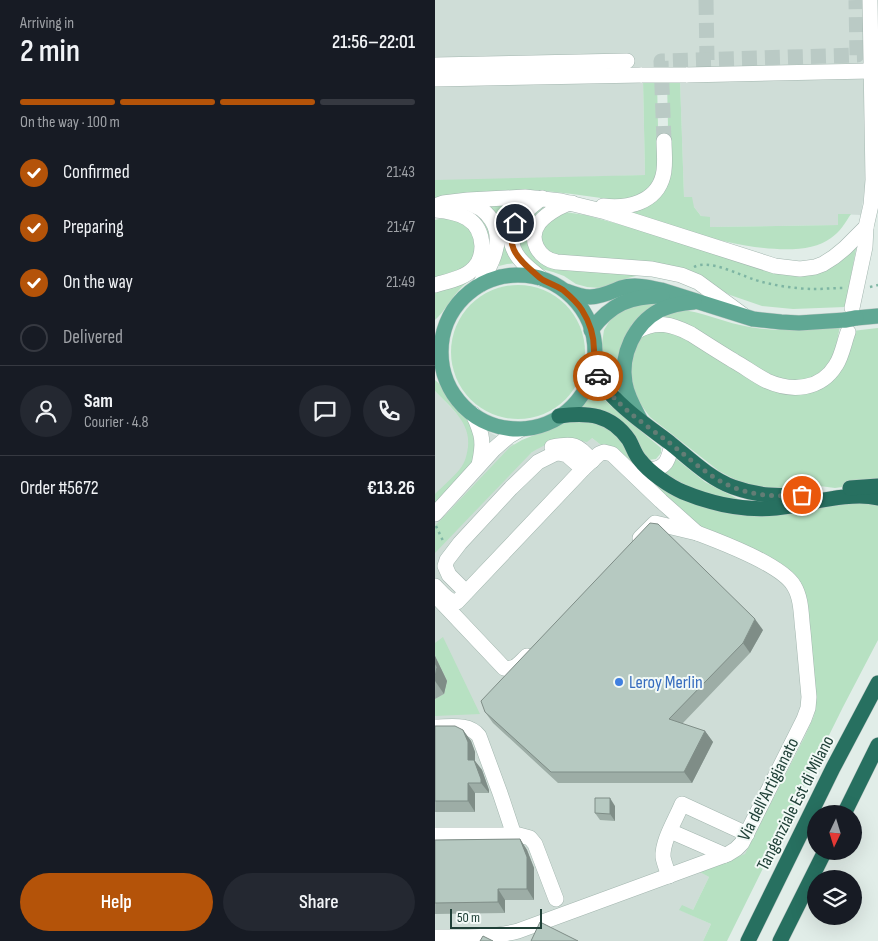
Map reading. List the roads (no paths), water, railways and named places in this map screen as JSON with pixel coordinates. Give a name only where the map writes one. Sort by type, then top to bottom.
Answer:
[{"type":"highway","points":[[593,364],[600,380],[623,406],[709,474],[731,486],[774,496],[802,495],[878,486]]},
{"type":"highway","points":[[559,416],[579,414],[593,415],[606,419],[623,432],[639,459],[650,470],[680,491],[713,502],[735,507],[775,508],[863,496],[878,498]]},
{"type":"highway","name":"Tangenziale Est di Milano","points":[[748,941],[877,683]]},
{"type":"highway","points":[[848,805],[878,745]]},
{"type":"highway","points":[[780,941],[820,860]]},
{"type":"main road","points":[[563,290],[582,310],[591,330],[595,348],[589,382],[585,391],[573,406],[559,416],[538,426],[521,429],[497,426],[481,420],[459,403],[449,387],[441,361],[440,329],[466,295],[481,285],[507,276],[527,276],[542,279],[563,290],[590,297],[603,295],[625,287],[641,286],[653,288],[747,317],[775,322],[799,323],[850,320],[878,316]]},
{"type":"main road","points":[[591,330],[605,314],[628,300],[647,296],[681,296]]},
{"type":"main road","points":[[640,419],[631,403],[625,385],[623,370],[630,342],[647,320],[659,311],[675,304],[699,302]]},
{"type":"main road","points":[[435,373],[449,387]]},
{"type":"street","points":[[637,331],[645,326],[656,324],[679,328],[767,381],[799,388],[814,385],[827,376],[836,365],[858,287],[871,205],[873,180],[870,0]]},
{"type":"street","points":[[435,65],[627,61]]},
{"type":"street","points":[[435,79],[870,72]]},
{"type":"street","points":[[664,141],[663,178],[653,194],[634,205],[618,207],[569,203],[544,216],[534,233],[535,245],[546,259],[557,262],[657,269],[681,275],[697,282],[747,317]]},
{"type":"street","points":[[435,206],[455,201],[542,198],[605,212],[775,266],[806,269],[823,264],[845,248],[866,227]]},
{"type":"street","points":[[542,198],[519,218],[513,229],[511,243],[524,263],[542,279]]},
{"type":"street","points":[[455,201],[468,203],[482,209],[491,219],[496,230],[495,254],[481,285]]},
{"type":"street","points":[[435,210],[459,214],[469,219],[478,229],[482,245],[480,260],[475,268],[435,285]]},
{"type":"street","points":[[473,414],[480,428],[482,439],[482,450],[478,468]]},
{"type":"street","points":[[435,514],[498,445],[521,429]]},
{"type":"street","points":[[523,468],[543,451],[569,445],[578,447],[588,465]]},
{"type":"street","points":[[650,470],[661,469],[667,462],[672,445]]},
{"type":"street","points":[[466,592],[446,569],[451,548],[533,466],[548,455],[563,453],[588,465]]},
{"type":"street","points":[[435,586],[449,600],[457,602],[588,465],[602,453],[612,454],[697,533]]},
{"type":"street","points":[[631,547],[655,523],[697,533]]},
{"type":"street","name":"Via dell'Artigianato","points":[[435,937],[490,936],[514,932],[725,855],[742,843],[808,708],[809,697],[799,601],[794,585],[777,570],[743,552],[697,533]]},
{"type":"street","points":[[438,598],[504,668],[515,667],[539,643]]},
{"type":"street","points":[[438,598],[452,626],[493,667]]},
{"type":"street","points":[[435,727],[465,727],[473,730],[479,736],[514,835]]},
{"type":"street","points":[[669,876],[663,854],[664,845],[682,804],[747,834]]},
{"type":"street","points":[[670,831],[725,855]]},
{"type":"street","points":[[435,834],[514,835],[530,838],[535,844],[556,899]]},
{"type":"tunnel","points":[[706,0],[707,60]]},
{"type":"tunnel","points":[[664,141],[661,61],[857,55],[856,0]]},
{"type":"place","name":"Leroy Merlin","points":[[619,682]]}]
